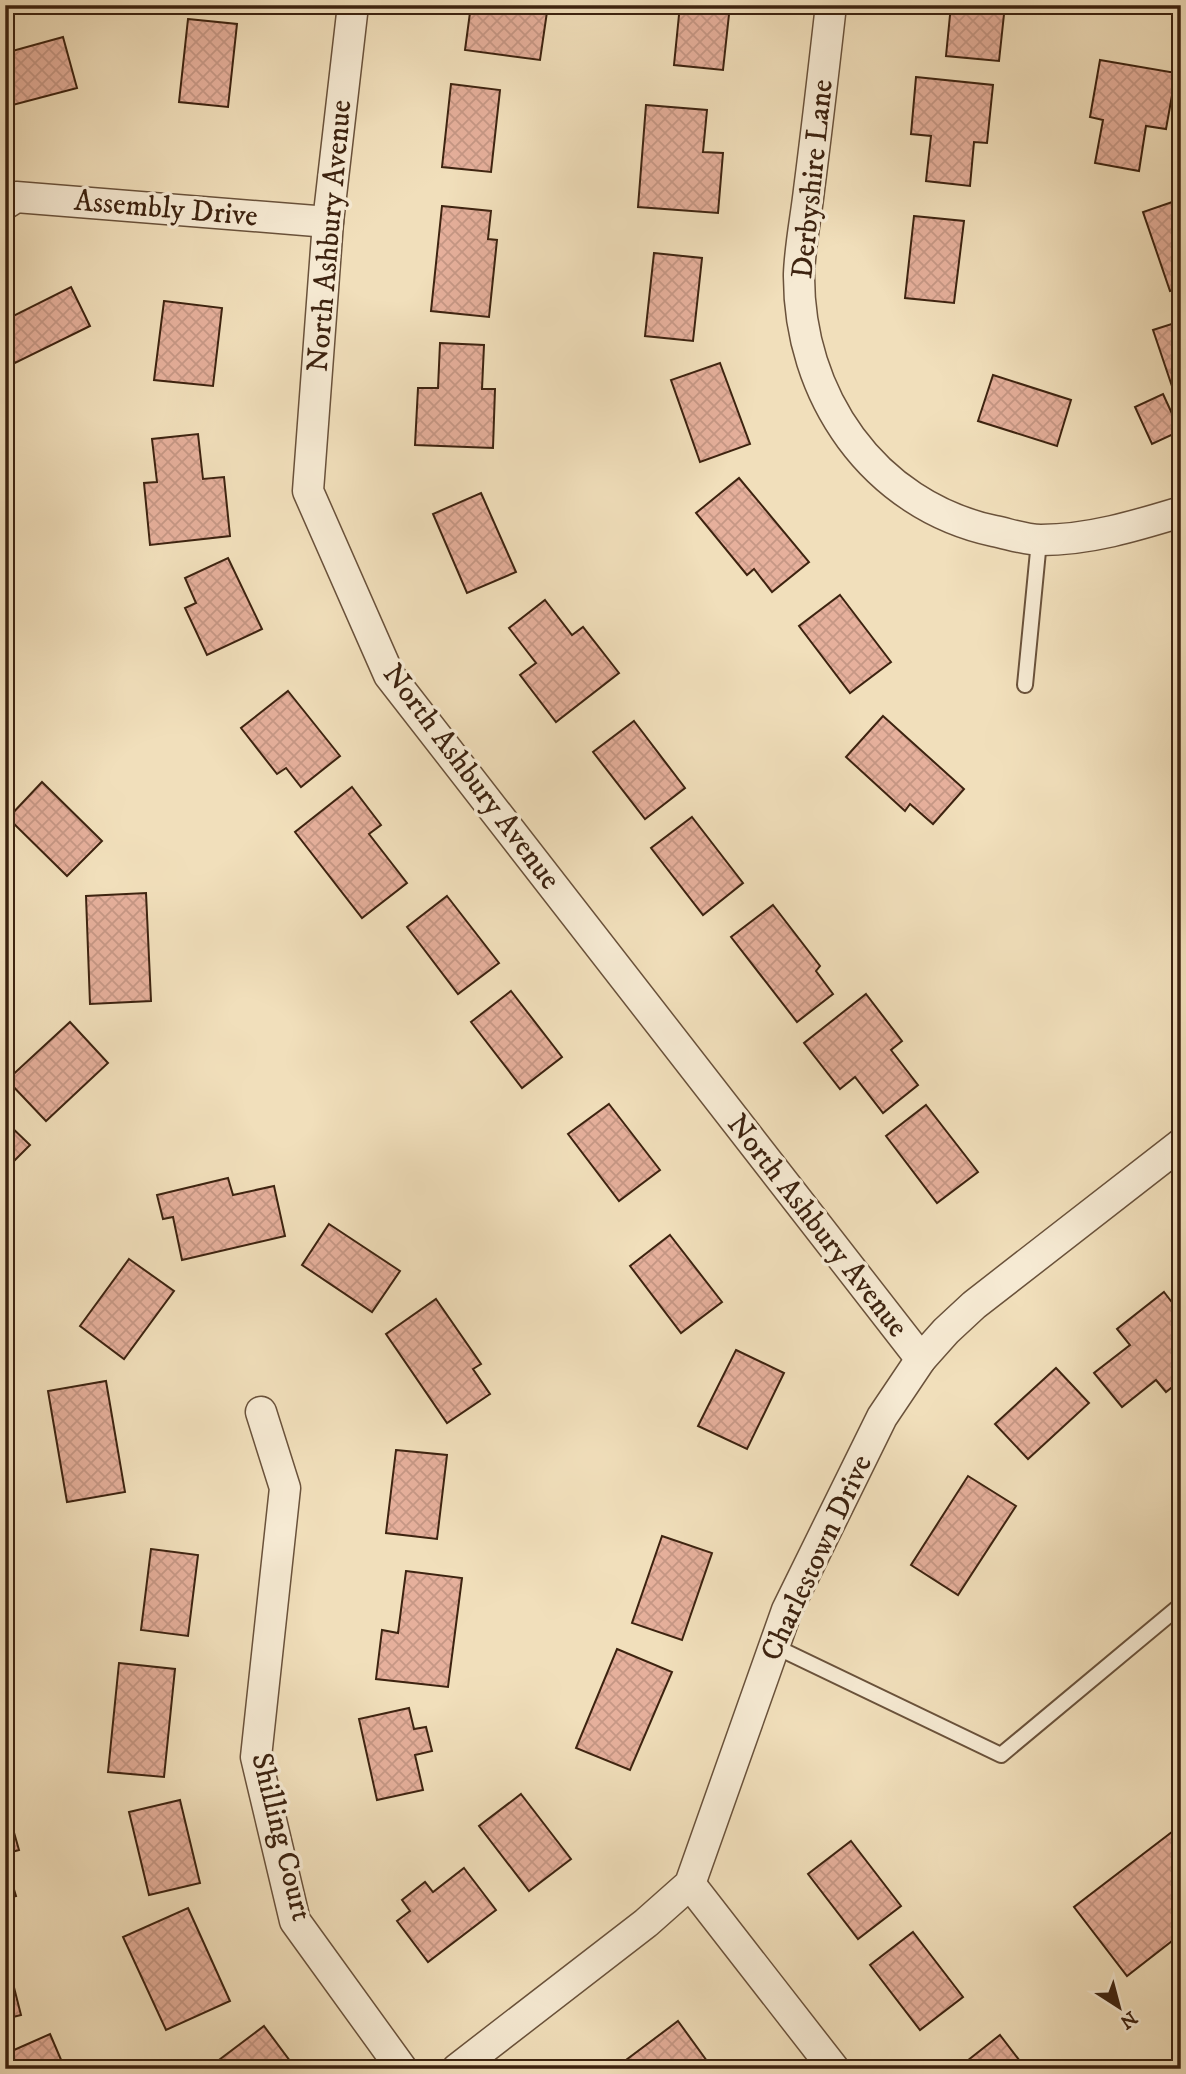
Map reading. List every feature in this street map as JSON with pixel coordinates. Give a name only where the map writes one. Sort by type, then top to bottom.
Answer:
[{"type":"street","name":"North Ashbury Avenue","points":[[353,5],[328,222],[308,491],[389,675],[921,1359]]},
{"type":"street","name":"Derbyshire Lane","points":[[831,5],[799,273],[803,323],[814,365],[830,407],[850,439],[877,470],[906,492],[946,516],[1039,541],[1108,533],[1181,512]]},
{"type":"street","name":"Assembly Drive","points":[[5,204],[16,197],[328,222]]},
{"type":"street","name":"Charlestown Drive","points":[[457,2069],[646,1923],[690,1884],[787,1610],[882,1417],[921,1359],[974,1305],[1181,1144]]},
{"type":"street","name":"Shilling Court","points":[[261,1412],[285,1488],[256,1757],[295,1920],[402,2069]]},
{"type":"street","points":[[690,1884],[834,2069]]},
{"type":"lane","points":[[1025,685],[1039,541]]},
{"type":"lane","points":[[774,1646],[1001,1755],[1181,1605]]},
{"type":"building","points":[[471,5],[548,5],[540,60],[465,50]]},
{"type":"building","points":[[680,5],[730,5],[723,70],[674,65]]},
{"type":"building","points":[[951,5],[1005,5],[999,61],[946,56]]},
{"type":"building","points":[[188,19],[237,24],[228,107],[179,102]]},
{"type":"building","points":[[63,37],[77,88],[5,107],[5,53]]},
{"type":"building","points":[[1100,60],[1176,73],[1166,129],[1146,126],[1139,171],[1095,163],[1103,120],[1090,117]]},
{"type":"building","points":[[916,77],[993,85],[987,143],[974,142],[970,186],[926,181],[931,136],[911,134]]},
{"type":"building","points":[[451,84],[500,90],[491,172],[442,167]]},
{"type":"building","points":[[646,105],[707,110],[703,152],[723,153],[718,213],[638,207]]},
{"type":"building","points":[[1181,199],[1181,288],[1170,291],[1143,212]]},
{"type":"building","points":[[442,206],[491,211],[488,239],[497,240],[489,317],[431,311]]},
{"type":"building","points":[[914,216],[964,221],[954,303],[905,298]]},
{"type":"building","points":[[654,253],[702,258],[693,341],[645,336]]},
{"type":"building","points":[[71,287],[90,326],[15,363],[5,343],[5,320]]},
{"type":"building","points":[[164,301],[222,308],[213,386],[154,380]]},
{"type":"building","points":[[1181,321],[1181,413],[1153,330]]},
{"type":"building","points":[[440,343],[484,345],[482,389],[495,389],[493,448],[415,445],[418,388],[438,388]]},
{"type":"building","points":[[720,363],[750,444],[700,462],[671,380]]},
{"type":"building","points":[[993,375],[1071,400],[1057,446],[978,421]]},
{"type":"building","points":[[1163,394],[1180,431],[1152,444],[1135,407]]},
{"type":"building","points":[[198,434],[203,479],[224,477],[230,536],[150,545],[144,483],[157,482],[152,439]]},
{"type":"building","points":[[739,478],[809,562],[772,592],[754,569],[747,575],[696,513]]},
{"type":"building","points":[[481,493],[516,572],[467,593],[433,514]]},
{"type":"building","points":[[228,558],[262,629],[207,655],[185,608],[196,603],[185,578]]},
{"type":"building","points":[[840,595],[891,662],[850,693],[799,626]]},
{"type":"building","points":[[545,600],[572,635],[583,627],[619,673],[556,722],[520,675],[536,663],[509,628]]},
{"type":"building","points":[[288,691],[340,756],[301,787],[286,768],[277,774],[241,728]]},
{"type":"building","points":[[883,716],[964,789],[933,824],[910,804],[905,811],[846,757]]},
{"type":"building","points":[[634,721],[685,788],[645,819],[593,752]]},
{"type":"building","points":[[42,782],[102,841],[67,876],[8,818]]},
{"type":"building","points":[[352,787],[381,825],[369,834],[407,883],[362,918],[295,832]]},
{"type":"building","points":[[692,817],[743,883],[703,915],[651,848]]},
{"type":"building","points":[[146,893],[151,1001],[90,1004],[86,896]]},
{"type":"building","points":[[447,896],[499,963],[458,994],[407,927]]},
{"type":"building","points":[[773,905],[820,966],[816,971],[833,994],[797,1022],[731,937]]},
{"type":"building","points":[[511,991],[562,1057],[522,1088],[471,1022]]},
{"type":"building","points":[[866,994],[902,1041],[891,1050],[918,1085],[883,1113],[855,1077],[840,1089],[804,1043]]},
{"type":"building","points":[[70,1022],[108,1063],[46,1121],[7,1080]]},
{"type":"building","points":[[609,1104],[660,1170],[619,1201],[568,1134]]},
{"type":"building","points":[[926,1105],[978,1172],[937,1203],[886,1136]]},
{"type":"building","points":[[5,1121],[30,1145],[5,1170]]},
{"type":"building","points":[[228,1178],[233,1195],[274,1186],[285,1236],[182,1260],[173,1217],[163,1219],[157,1195]]},
{"type":"building","points":[[329,1224],[400,1271],[372,1312],[302,1265]]},
{"type":"building","points":[[670,1235],[722,1302],[681,1333],[630,1266]]},
{"type":"building","points":[[129,1259],[174,1291],[124,1359],[80,1326]]},
{"type":"building","points":[[1164,1292],[1181,1314],[1181,1380],[1166,1392],[1156,1380],[1122,1407],[1094,1373],[1130,1345],[1117,1329]]},
{"type":"building","points":[[436,1299],[481,1364],[473,1369],[490,1394],[447,1423],[386,1334]]},
{"type":"building","points":[[736,1350],[784,1373],[747,1449],[698,1426]]},
{"type":"building","points":[[1056,1368],[1089,1403],[1028,1459],[995,1424]]},
{"type":"building","points":[[106,1381],[125,1492],[67,1502],[48,1391]]},
{"type":"building","points":[[396,1450],[447,1455],[437,1539],[386,1533]]},
{"type":"building","points":[[968,1476],[1016,1506],[958,1595],[911,1565]]},
{"type":"building","points":[[662,1536],[712,1553],[682,1640],[632,1623]]},
{"type":"building","points":[[151,1549],[198,1555],[188,1636],[141,1630]]},
{"type":"building","points":[[406,1571],[462,1578],[448,1687],[376,1679],[382,1630],[398,1633]]},
{"type":"building","points":[[617,1649],[672,1672],[630,1770],[576,1748]]},
{"type":"building","points":[[119,1663],[175,1669],[164,1777],[108,1772]]},
{"type":"building","points":[[409,1708],[414,1729],[426,1727],[432,1751],[415,1755],[423,1790],[377,1800],[359,1719]]},
{"type":"building","points":[[521,1794],[571,1859],[529,1891],[479,1826]]},
{"type":"building","points":[[180,1800],[200,1883],[149,1895],[129,1812]]},
{"type":"building","points":[[5,1801],[19,1850],[5,1854]]},
{"type":"building","points":[[1181,1825],[1181,1934],[1127,1976],[1074,1907]]},
{"type":"building","points":[[851,1841],[901,1906],[858,1939],[808,1874]]},
{"type":"building","points":[[5,1860],[16,1896],[5,1899]]},
{"type":"building","points":[[464,1868],[496,1910],[428,1962],[397,1921],[410,1911],[402,1900],[425,1882],[433,1892]]},
{"type":"building","points":[[188,1908],[230,2001],[166,2030],[123,1937]]},
{"type":"building","points":[[913,1932],[963,1997],[920,2030],[870,1965]]},
{"type":"building","points":[[5,1952],[21,2015],[5,2019]]},
{"type":"building","points":[[678,2021],[707,2061],[697,2069],[614,2069]]},
{"type":"building","points":[[264,2026],[296,2069],[207,2069]]},
{"type":"building","points":[[50,2034],[65,2069],[6,2069],[5,2054]]},
{"type":"building","points":[[1000,2035],[1026,2069],[958,2068]]}]
